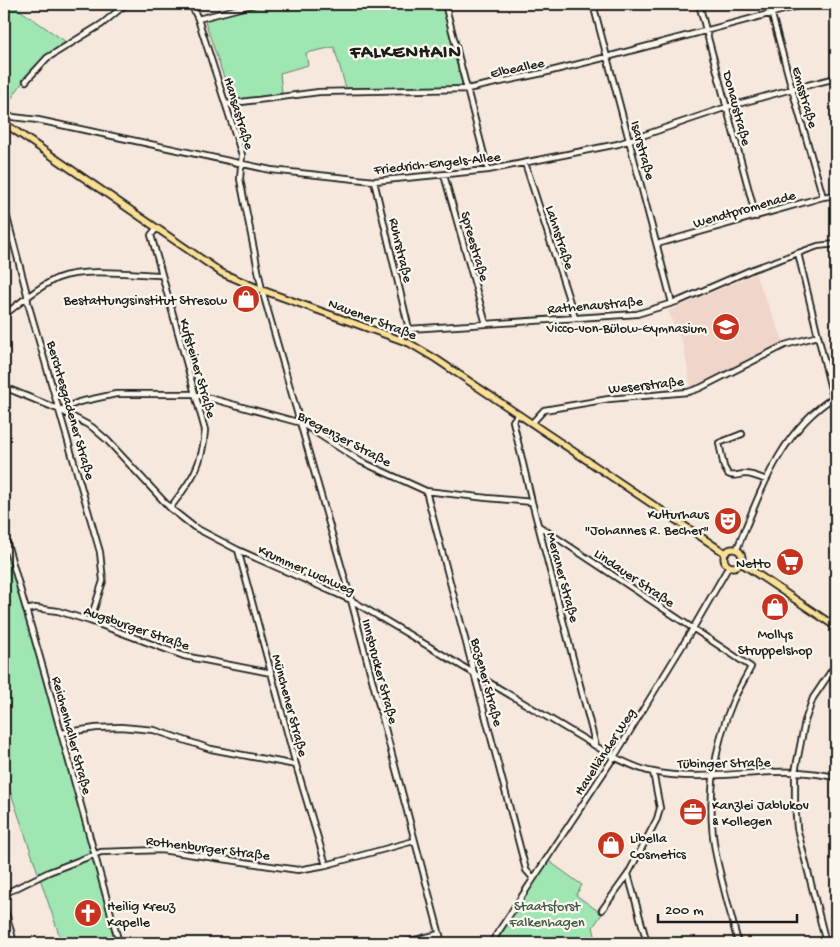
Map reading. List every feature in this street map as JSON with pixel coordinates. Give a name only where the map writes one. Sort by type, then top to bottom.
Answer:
[{"type":"main road","name":"Nauener Straße","points":[[4,123],[222,273],[262,290],[409,342],[725,553]]},
{"type":"main road","points":[[730,549],[737,549],[742,554],[741,563],[734,567],[729,566],[724,559],[725,553],[730,549]]},
{"type":"main road","points":[[741,563],[836,627]]},
{"type":"street","points":[[26,81],[48,58],[102,24],[126,4]]},
{"type":"street","name":"Hansastraße","points":[[192,4],[242,155],[240,179],[262,290]]},
{"type":"street","points":[[198,19],[255,4]]},
{"type":"street","points":[[445,4],[488,170]]},
{"type":"street","name":"Isarstraße","points":[[593,4],[672,303]]},
{"type":"street","name":"Donaustraße","points":[[699,4],[756,217]]},
{"type":"street","name":"Emsstraße","points":[[769,4],[823,197]]},
{"type":"street","name":"Elbeallee","points":[[226,104],[319,92],[467,89],[607,57],[806,4]]},
{"type":"street","name":"Friedrich-Engels-Allee","points":[[4,116],[38,120],[271,170],[374,181],[488,170],[630,140],[726,107],[792,88],[836,78]]},
{"type":"street","name":"Lahnstraße","points":[[525,162],[575,318]]},
{"type":"street","name":"Spreestraße","points":[[444,175],[486,324]]},
{"type":"street","name":"Ruhrstraße","points":[[374,181],[408,324]]},
{"type":"street","name":"Wendtpromenade","points":[[657,244],[823,197],[836,195]]},
{"type":"street","name":"Berchtesgadener Straße","points":[[4,206],[100,552],[102,570],[100,590],[90,621]]},
{"type":"street","name":"Kufsteiner Straße","points":[[156,229],[151,235],[205,430],[204,447],[195,473],[170,508]]},
{"type":"street","name":"Rathenaustraße","points":[[408,324],[409,329],[637,314],[672,303],[753,269],[798,253],[818,246],[836,244]]},
{"type":"street","points":[[798,253],[835,397],[836,410]]},
{"type":"street","points":[[4,315],[58,278],[89,272],[162,275]]},
{"type":"street","name":"Innsbrucker Straße","points":[[262,290],[350,600],[442,943]]},
{"type":"street","name":"Weserstraße","points":[[532,423],[544,410],[610,399],[688,392],[700,388],[785,345],[818,336]]},
{"type":"street","name":"Krummer Luchweg","points":[[4,387],[60,410],[92,427],[108,440],[170,508],[194,528],[238,550],[350,600],[614,757]]},
{"type":"street","name":"Bregenzer Straße","points":[[60,410],[79,402],[116,394],[195,394],[301,423],[360,461],[426,490],[532,502]]},
{"type":"street","points":[[737,549],[766,480],[784,446],[800,426],[835,397]]},
{"type":"street","name":"Meraner Straße","points":[[518,414],[513,421],[532,502],[596,746]]},
{"type":"street","points":[[742,434],[719,443],[724,467],[728,474],[733,476],[754,475],[766,480]]},
{"type":"street","name":"Bozener Straße","points":[[426,490],[526,870],[533,878]]},
{"type":"street","name":"Lindauer Straße","points":[[539,526],[751,668],[733,701],[722,734],[714,776]]},
{"type":"street","name":"Reichenhaller Straße","points":[[4,533],[119,943]]},
{"type":"street","name":"Münchener Straße","points":[[238,550],[296,765],[326,865]]},
{"type":"street","name":"Havelländer Weg","points":[[491,943],[614,757],[729,566]]},
{"type":"street","name":"Augsburger Straße","points":[[26,610],[35,608],[58,611],[184,656],[271,673]]},
{"type":"street","points":[[826,943],[797,828],[795,772],[803,728],[813,698],[836,664]]},
{"type":"street","points":[[61,734],[96,728],[121,727],[154,730],[211,749],[296,765]]},
{"type":"street","name":"Tübinger Straße","points":[[614,757],[653,772],[714,776],[795,772],[836,777]]},
{"type":"street","points":[[602,910],[628,874],[657,819],[660,808],[653,772]]},
{"type":"street","points":[[714,776],[712,826],[716,854],[738,943]]},
{"type":"street","name":"Rothenburger Straße","points":[[4,894],[93,853],[123,850],[161,850],[298,870],[326,865],[414,841]]},
{"type":"street","points":[[628,874],[647,943]]},
{"type":"street","points":[[4,906],[14,943]]},
{"type":"street","points":[[403,943],[439,934]]},
{"type":"shaded area","name":"Vicco-von-Bülow-Gymnasium","points":[[755,274],[785,344],[691,390],[684,347],[668,311]]},
{"type":"green space","points":[[4,4],[11,4],[66,42],[32,71],[6,107],[4,107]]},
{"type":"green space","points":[[263,4],[442,4],[462,84],[457,87],[346,88],[334,47],[306,53],[308,65],[280,73],[282,93],[235,100],[231,98],[205,22],[207,19]]},
{"type":"green space","points":[[4,537],[119,943],[62,943],[4,773]]},
{"type":"green space","name":"Staatsforst Falkenhagen","points":[[546,859],[582,885],[576,895],[602,914],[593,927],[597,943],[491,943]]},
{"type":"place","name":"Bestattungsinstitut Stresow","points":[[246,299]]},
{"type":"place","name":"Vicco-von-Bülow-Gymnasium","points":[[726,327]]},
{"type":"place","name":"Kulturhaus \"Johannes R. Becher\"","points":[[728,521]]},
{"type":"place","name":"Netto","points":[[790,562]]},
{"type":"place","name":"Mollys Struppelshop","points":[[775,607]]},
{"type":"place","name":"Kanzlei Jablukov & Kollegen","points":[[693,812]]},
{"type":"place","name":"Libella Cosmetics","points":[[611,845]]},
{"type":"place","name":"Heilig Kreuz Kapelle","points":[[88,913]]},
{"type":"district","name":"FALKENHAIN","points":[[406,50]]}]
